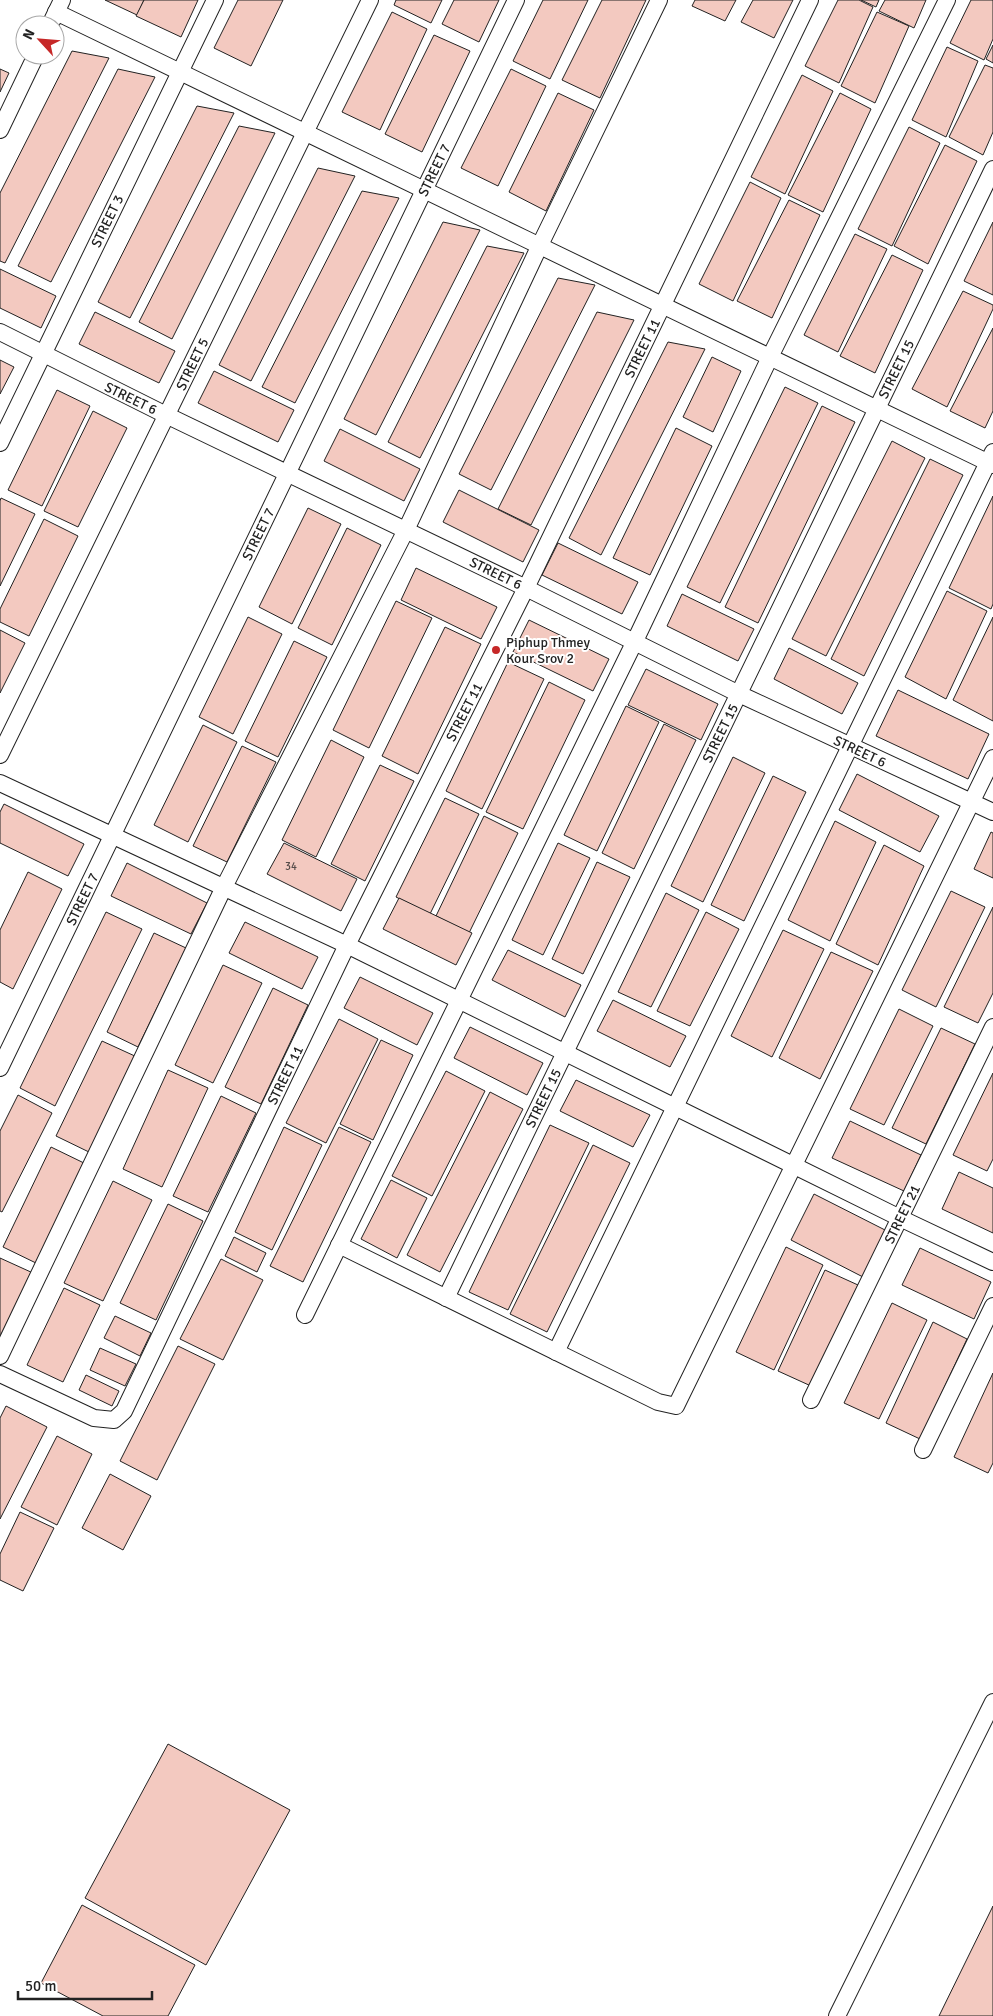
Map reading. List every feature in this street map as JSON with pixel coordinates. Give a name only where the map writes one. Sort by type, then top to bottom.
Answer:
[{"type":"street","name":"STREET 3","points":[[0,443],[215,0]]},
{"type":"street","name":"STREET 5","points":[[0,755],[370,0]]},
{"type":"street","name":"STREET 7","points":[[0,1068],[516,0]]},
{"type":"street","points":[[0,1356],[224,887],[406,530],[540,244],[659,0]]},
{"type":"street","name":"STREET 11","points":[[0,1374],[94,1418],[114,1420],[124,1411],[347,945],[526,588],[810,0]]},
{"type":"street","points":[[305,1315],[458,999],[634,643],[771,355],[947,0]]},
{"type":"street","points":[[56,12],[424,192],[540,244],[662,306],[771,355],[877,408],[991,460],[849,747],[556,1352]]},
{"type":"street","points":[[0,130],[31,65]]},
{"type":"street","name":"STREET 15","points":[[446,1298],[993,168]]},
{"type":"street","name":"STREET 6","points":[[0,332],[166,415],[288,472],[739,694],[849,747],[993,812]]},
{"type":"street","points":[[339,1245],[658,1402],[676,1406],[993,758]]},
{"type":"street","points":[[0,782],[347,945],[993,1262]]},
{"type":"street","name":"STREET 21","points":[[811,1400],[993,1027]]},
{"type":"street","points":[[923,1450],[993,1306]]},
{"type":"street","points":[[837,2016],[993,1702]]},
{"type":"building","points":[[105,0],[144,0],[137,15]]},
{"type":"building","points":[[144,0],[198,0],[181,37],[136,16]]},
{"type":"building","points":[[238,0],[283,0],[251,66],[214,48]]},
{"type":"building","points":[[396,0],[442,0],[431,23],[394,5]]},
{"type":"building","points":[[454,0],[499,0],[479,42],[442,24]]},
{"type":"building","points":[[543,0],[588,0],[550,79],[513,61]]},
{"type":"building","points":[[602,0],[646,0],[600,98],[562,80]]},
{"type":"building","points":[[695,0],[736,0],[725,21],[692,6]]},
{"type":"building","points":[[753,0],[793,0],[774,38],[741,22]]},
{"type":"building","points":[[838,0],[859,0],[873,7],[839,83],[805,66]]},
{"type":"building","points":[[861,0],[879,0],[876,7]]},
{"type":"building","points":[[885,0],[926,0],[914,28],[879,11]]},
{"type":"building","points":[[971,0],[993,0],[993,39],[984,60],[950,43]]},
{"type":"building","points":[[392,12],[427,29],[380,130],[342,112]]},
{"type":"building","points":[[877,12],[909,26],[875,103],[841,86]]},
{"type":"building","points":[[434,35],[470,51],[422,152],[385,134]]},
{"type":"building","points":[[993,45],[993,63],[986,59]]},
{"type":"building","points":[[947,47],[978,61],[946,137],[912,120]]},
{"type":"building","points":[[72,51],[109,58],[5,263],[0,261],[0,193]]},
{"type":"building","points":[[985,65],[993,68],[993,132],[983,155],[949,137]]},
{"type":"building","points":[[0,69],[9,73],[0,92]]},
{"type":"building","points":[[118,69],[155,77],[51,282],[18,266]]},
{"type":"building","points":[[511,69],[546,86],[498,186],[461,168]]},
{"type":"building","points":[[802,75],[833,91],[785,194],[751,177]]},
{"type":"building","points":[[558,93],[594,110],[546,211],[509,192]]},
{"type":"building","points":[[840,93],[871,109],[823,212],[788,195]]},
{"type":"building","points":[[197,106],[234,113],[130,318],[98,302]]},
{"type":"building","points":[[239,126],[275,133],[172,339],[139,322]]},
{"type":"building","points":[[909,127],[940,143],[892,246],[858,229]]},
{"type":"building","points":[[945,145],[977,161],[928,264],[894,246]]},
{"type":"building","points":[[318,168],[355,176],[251,381],[219,365]]},
{"type":"building","points":[[750,182],[781,198],[733,301],[699,284]]},
{"type":"building","points":[[362,191],[399,198],[295,403],[262,387]]},
{"type":"building","points":[[789,200],[820,215],[772,318],[737,301]]},
{"type":"building","points":[[443,222],[480,230],[376,435],[344,419]]},
{"type":"building","points":[[993,222],[993,295],[964,281]]},
{"type":"building","points":[[855,234],[887,249],[838,352],[804,335]]},
{"type":"building","points":[[487,246],[524,253],[420,458],[388,442]]},
{"type":"building","points":[[892,255],[923,270],[875,373],[840,356]]},
{"type":"building","points":[[0,269],[56,296],[41,328],[0,308]]},
{"type":"building","points":[[558,278],[595,285],[491,490],[459,474]]},
{"type":"building","points":[[963,291],[993,305],[993,309],[947,407],[912,389]]},
{"type":"building","points":[[95,312],[175,351],[159,383],[79,344]]},
{"type":"building","points":[[597,312],[634,320],[531,525],[498,509]]},
{"type":"building","points":[[993,328],[993,411],[985,428],[950,411]]},
{"type":"building","points":[[668,342],[705,349],[601,555],[569,538]]},
{"type":"building","points":[[712,357],[741,371],[713,432],[683,417]]},
{"type":"building","points":[[0,360],[14,367],[0,394]]},
{"type":"building","points":[[214,371],[294,410],[278,442],[198,403]]},
{"type":"building","points":[[785,387],[818,403],[720,603],[687,587]]},
{"type":"building","points":[[57,390],[90,406],[42,506],[8,490]]},
{"type":"building","points":[[822,406],[855,422],[758,623],[725,607]]},
{"type":"building","points":[[93,411],[127,428],[78,527],[44,511]]},
{"type":"building","points":[[676,428],[712,446],[650,575],[613,558]]},
{"type":"building","points":[[340,429],[420,469],[404,501],[324,461]]},
{"type":"building","points":[[892,441],[925,458],[826,656],[792,639]]},
{"type":"building","points":[[930,459],[963,475],[864,676],[831,659]]},
{"type":"building","points":[[459,490],[539,530],[523,562],[443,522]]},
{"type":"building","points":[[993,496],[993,604],[991,609],[949,588]]},
{"type":"building","points":[[1,498],[35,514],[0,586],[0,501]]},
{"type":"building","points":[[308,508],[341,524],[292,624],[259,607]]},
{"type":"building","points":[[44,519],[78,536],[29,636],[0,622],[0,609]]},
{"type":"building","points":[[347,528],[381,545],[332,645],[298,628]]},
{"type":"building","points":[[558,543],[638,582],[622,614],[542,575]]},
{"type":"building","points":[[416,568],[497,607],[481,639],[401,600]]},
{"type":"building","points":[[947,591],[987,611],[946,699],[905,677]]},
{"type":"building","points":[[682,594],[754,629],[738,661],[667,626]]},
{"type":"building","points":[[396,601],[432,618],[369,748],[333,730]]},
{"type":"building","points":[[248,617],[282,634],[233,734],[199,717]]},
{"type":"building","points":[[993,617],[993,721],[953,700]]},
{"type":"building","points":[[529,620],[609,659],[593,691],[513,652]]},
{"type":"building","points":[[445,627],[481,644],[418,774],[382,756]]},
{"type":"building","points":[[0,630],[25,643],[0,693]]},
{"type":"building","points":[[294,641],[327,657],[278,757],[245,741]]},
{"type":"building","points":[[789,648],[858,683],[842,714],[774,679]]},
{"type":"building","points":[[508,662],[544,679],[482,809],[446,791]]},
{"type":"building","points":[[646,669],[718,704],[701,740],[628,705]]},
{"type":"building","points":[[549,682],[585,700],[523,829],[486,812]]},
{"type":"building","points":[[898,690],[989,734],[968,779],[876,736]]},
{"type":"building","points":[[626,706],[659,722],[597,851],[564,835]]},
{"type":"building","points":[[664,724],[696,740],[634,869],[602,853]]},
{"type":"building","points":[[203,725],[237,742],[188,842],[154,825]]},
{"type":"building","points":[[331,740],[364,757],[316,857],[282,840]]},
{"type":"building","points":[[242,746],[276,762],[227,862],[193,846]]},
{"type":"building","points":[[733,757],[765,773],[703,902],[671,886]]},
{"type":"building","points":[[380,765],[414,781],[365,881],[331,864]]},
{"type":"building","points":[[857,774],[939,816],[920,852],[839,810]]},
{"type":"building","points":[[773,776],[806,792],[744,921],[711,905]]},
{"type":"building","points":[[445,798],[479,814],[430,914],[396,897]]},
{"type":"building","points":[[4,804],[84,844],[68,876],[0,843],[0,812]]},
{"type":"building","points":[[484,816],[518,833],[469,933],[436,916]]},
{"type":"building","points":[[835,821],[876,842],[830,941],[788,920]]},
{"type":"building","points":[[991,832],[993,833],[993,878],[974,869]]},
{"type":"building","points":[[284,843],[357,879],[341,911],[267,874]]},
{"type":"building","points":[[558,843],[590,858],[543,955],[512,940]]},
{"type":"building","points":[[884,845],[924,866],[878,965],[836,944]]},
{"type":"building","points":[[597,862],[630,877],[583,974],[552,959]]},
{"type":"building","points":[[127,863],[207,903],[191,934],[111,896]]},
{"type":"building","points":[[28,872],[62,889],[13,989],[0,982],[0,930]]},
{"type":"building","points":[[951,891],[985,907],[936,1007],[902,990]]},
{"type":"building","points":[[666,893],[699,910],[651,1007],[618,992]]},
{"type":"building","points":[[399,898],[472,933],[456,965],[383,929]]},
{"type":"building","points":[[993,907],[993,993],[978,1023],[944,1007]]},
{"type":"building","points":[[106,912],[142,929],[55,1106],[20,1088]]},
{"type":"building","points":[[706,912],[739,929],[690,1026],[657,1011]]},
{"type":"building","points":[[245,922],[318,957],[302,989],[229,953]]},
{"type":"building","points":[[783,930],[824,949],[772,1057],[731,1036]]},
{"type":"building","points":[[154,933],[186,948],[138,1047],[107,1032]]},
{"type":"building","points":[[508,950],[581,985],[565,1017],[492,980]]},
{"type":"building","points":[[831,952],[873,971],[820,1079],[779,1058]]},
{"type":"building","points":[[223,965],[262,983],[213,1083],[175,1065]]},
{"type":"building","points":[[360,977],[433,1013],[417,1045],[344,1008]]},
{"type":"building","points":[[273,988],[308,1005],[261,1104],[225,1087]]},
{"type":"building","points":[[613,1000],[686,1036],[670,1067],[597,1031]]},
{"type":"building","points":[[899,1009],[933,1026],[884,1125],[850,1109]]},
{"type":"building","points":[[339,1019],[378,1039],[326,1143],[286,1123]]},
{"type":"building","points":[[470,1027],[543,1063],[527,1095],[454,1058]]},
{"type":"building","points":[[941,1028],[975,1044],[926,1144],[892,1128]]},
{"type":"building","points":[[381,1040],[413,1055],[373,1140],[340,1124]]},
{"type":"building","points":[[102,1041],[137,1057],[91,1153],[56,1136]]},
{"type":"building","points":[[168,1070],[208,1088],[162,1187],[123,1169]]},
{"type":"building","points":[[446,1071],[485,1091],[432,1196],[392,1176]]},
{"type":"building","points":[[993,1073],[993,1159],[987,1171],[953,1155]]},
{"type":"building","points":[[576,1080],[650,1115],[633,1147],[560,1111]]},
{"type":"building","points":[[490,1092],[523,1109],[440,1272],[407,1255]]},
{"type":"building","points":[[18,1095],[52,1113],[2,1212],[0,1211],[0,1131]]},
{"type":"building","points":[[221,1096],[256,1113],[208,1212],[173,1196]]},
{"type":"building","points":[[850,1121],[921,1155],[904,1191],[832,1158]]},
{"type":"building","points":[[550,1125],[589,1143],[508,1310],[469,1292]]},
{"type":"building","points":[[284,1127],[322,1145],[272,1250],[235,1232]]},
{"type":"building","points":[[339,1127],[371,1142],[303,1282],[270,1266]]},
{"type":"building","points":[[593,1145],[630,1163],[547,1332],[510,1314]]},
{"type":"building","points":[[51,1147],[86,1164],[38,1264],[3,1247]]},
{"type":"building","points":[[959,1172],[993,1188],[993,1233],[942,1209]]},
{"type":"building","points":[[391,1180],[427,1198],[397,1258],[361,1239]]},
{"type":"building","points":[[113,1181],[152,1200],[103,1301],[64,1283]]},
{"type":"building","points":[[814,1194],[887,1231],[863,1277],[791,1240]]},
{"type":"building","points":[[168,1204],[203,1221],[156,1320],[120,1303]]},
{"type":"building","points":[[234,1237],[266,1253],[257,1272],[225,1256]]},
{"type":"building","points":[[786,1247],[823,1265],[774,1370],[736,1352]]},
{"type":"building","points":[[920,1248],[991,1282],[974,1319],[902,1285]]},
{"type":"building","points":[[0,1258],[33,1273],[0,1342]]},
{"type":"building","points":[[221,1259],[263,1280],[223,1360],[180,1339]]},
{"type":"building","points":[[825,1270],[858,1285],[811,1386],[778,1371]]},
{"type":"building","points":[[64,1288],[100,1305],[63,1382],[27,1365]]},
{"type":"building","points":[[892,1303],[927,1320],[879,1419],[844,1403]]},
{"type":"building","points":[[115,1316],[151,1333],[140,1356],[104,1338]]},
{"type":"building","points":[[933,1322],[967,1339],[920,1439],[886,1423]]},
{"type":"building","points":[[178,1346],[215,1364],[157,1480],[120,1461]]},
{"type":"building","points":[[100,1348],[136,1364],[125,1386],[90,1370]]},
{"type":"building","points":[[993,1373],[993,1463],[988,1473],[954,1457]]},
{"type":"building","points":[[86,1375],[119,1391],[112,1406],[79,1390]]},
{"type":"building","points":[[6,1406],[47,1427],[0,1519],[0,1418]]},
{"type":"building","points":[[57,1436],[92,1454],[57,1525],[21,1507]]},
{"type":"building","points":[[110,1474],[151,1496],[123,1550],[82,1528]]},
{"type":"building","points":[[20,1512],[54,1528],[23,1591],[0,1580],[0,1554]]},
{"type":"building","points":[[168,1744],[290,1810],[206,1965],[85,1898]]},
{"type":"building","points":[[82,1905],[195,1965],[168,2016],[103,2016],[41,1983]]},
{"type":"building","points":[[993,1906],[993,2016],[939,2016]]},
{"type":"place","name":"Piphup Thmey Kour Srov 2","points":[[496,650]]}]
